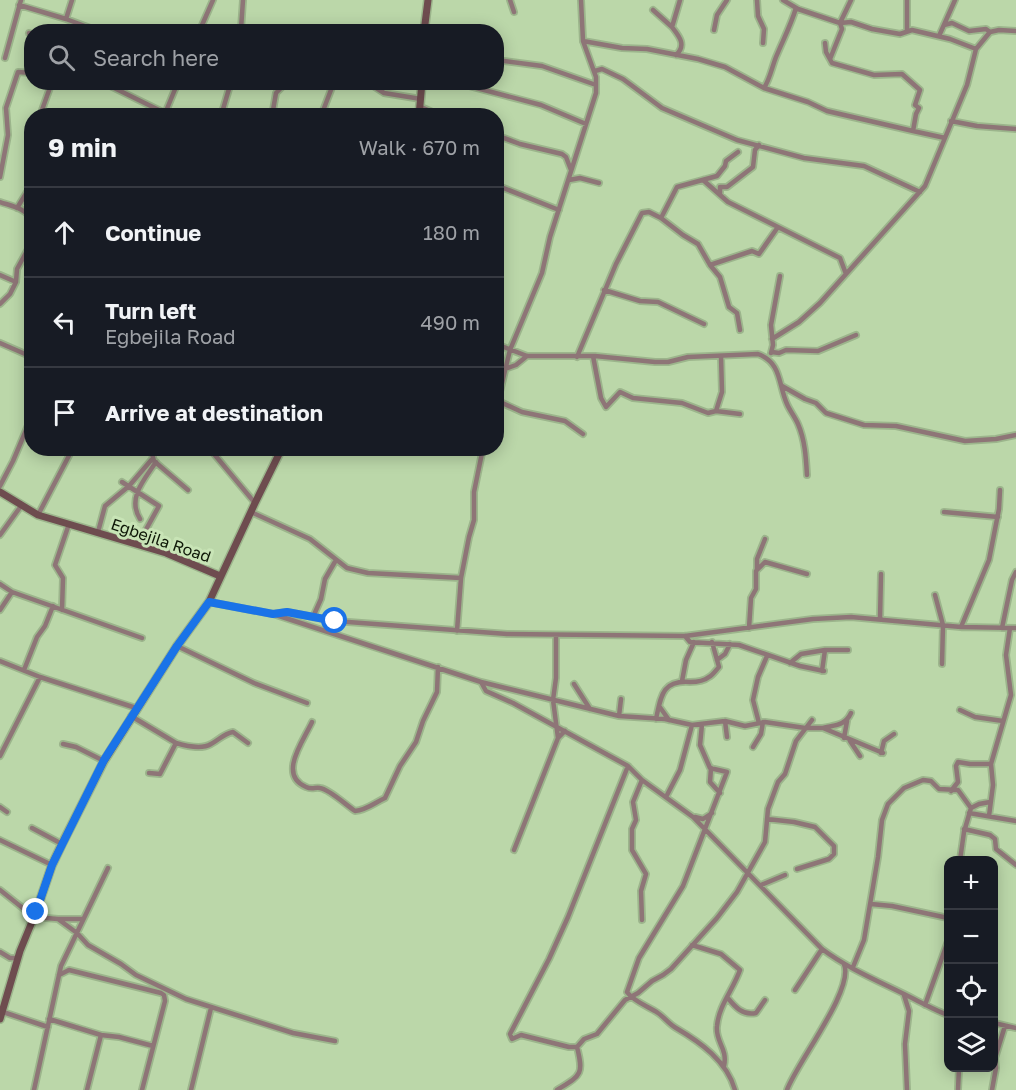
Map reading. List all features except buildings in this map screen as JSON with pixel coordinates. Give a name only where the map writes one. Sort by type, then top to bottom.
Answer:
[{"type":"street","points":[[66,19],[72,0]]},
{"type":"street","points":[[202,24],[213,0]]},
{"type":"street","points":[[243,0],[243,24]]},
{"type":"street","points":[[425,24],[428,0]]},
{"type":"street","points":[[510,0],[514,12]]},
{"type":"street","points":[[504,373],[510,350],[542,273],[574,158],[594,98],[595,71],[584,40],[580,0]]},
{"type":"street","points":[[672,27],[680,0]]},
{"type":"street","points":[[714,30],[717,15],[727,0]]},
{"type":"street","points":[[757,0],[758,16],[764,29],[764,43]]},
{"type":"street","points":[[783,0],[796,8],[840,23],[851,22],[872,29],[900,34],[912,30],[939,36],[976,49]]},
{"type":"street","points":[[830,59],[842,28],[840,23],[851,0]]},
{"type":"street","points":[[907,0],[907,31]]},
{"type":"street","points":[[939,36],[955,0]]},
{"type":"street","points":[[5,58],[20,3],[79,24]]},
{"type":"street","points":[[764,88],[796,8]]},
{"type":"street","points":[[653,10],[681,38],[682,44],[676,56]]},
{"type":"street","points":[[944,25],[952,23],[969,31],[986,30],[990,32],[1014,31],[1016,25]]},
{"type":"street","points":[[772,339],[799,322],[820,303],[925,186],[967,85],[976,49],[990,32]]},
{"type":"street","points":[[584,40],[622,48],[647,49],[725,67],[764,88],[847,117],[945,138]]},
{"type":"street","points":[[825,43],[826,52],[832,63],[874,75],[902,74],[920,90],[915,105],[920,108],[916,114],[912,131]]},
{"type":"street","points":[[504,61],[542,66],[596,85]]},
{"type":"street","points":[[595,71],[602,69],[623,79],[662,108],[737,140],[804,158],[864,166],[920,192]]},
{"type":"street","points":[[0,177],[8,135],[6,108],[18,72],[24,72]]},
{"type":"street","points":[[43,108],[49,90]]},
{"type":"street","points":[[118,90],[153,108]]},
{"type":"street","points":[[167,108],[175,90]]},
{"type":"street","points":[[223,108],[229,90]]},
{"type":"street","points":[[273,108],[276,93],[279,90]]},
{"type":"street","points":[[324,108],[331,90]]},
{"type":"street","points":[[379,90],[384,93],[422,99]]},
{"type":"street","points":[[421,107],[422,90]]},
{"type":"street","points":[[484,90],[541,105],[586,124]]},
{"type":"street","points":[[951,121],[1016,129]]},
{"type":"street","points":[[504,138],[559,153],[566,158],[572,170],[580,178]]},
{"type":"street","points":[[720,187],[728,187],[753,167],[755,150],[759,145]]},
{"type":"street","points":[[661,218],[677,187],[717,176],[726,161],[738,152]]},
{"type":"street","points":[[566,158],[574,158]]},
{"type":"street","points":[[717,176],[720,194]]},
{"type":"street","points":[[569,180],[580,178],[599,183]]},
{"type":"street","points":[[703,180],[728,202],[840,258],[846,274]]},
{"type":"street","points":[[504,188],[559,210]]},
{"type":"street","points":[[17,208],[24,197]]},
{"type":"street","points":[[0,202],[24,211]]},
{"type":"street","points":[[576,357],[604,290],[642,213],[649,212],[661,218],[683,236],[698,244],[720,277],[729,307],[736,313],[740,330]]},
{"type":"street","points":[[710,265],[752,251],[759,254],[778,227]]},
{"type":"street","points":[[0,304],[10,294],[17,269],[24,256]]},
{"type":"street","points":[[0,275],[15,282]]},
{"type":"street","points":[[768,358],[772,352],[771,325],[780,276]]},
{"type":"street","points":[[604,290],[640,301],[658,302],[704,324]]},
{"type":"street","points":[[772,352],[818,351],[856,335]]},
{"type":"street","points":[[0,343],[24,354]]},
{"type":"street","points":[[504,347],[528,356],[593,356],[655,362],[668,362],[688,357],[758,354],[768,358],[774,365],[787,405],[799,427],[804,446],[807,475]]},
{"type":"street","points":[[505,369],[516,365],[528,356]]},
{"type":"street","points":[[593,356],[601,398],[606,407],[620,392],[633,398],[682,403],[708,413],[716,411],[740,414]]},
{"type":"street","points":[[716,411],[722,392],[721,356]]},
{"type":"street","points":[[782,386],[816,403],[826,413],[864,425],[896,426],[965,441],[1016,435]]},
{"type":"street","points":[[504,403],[522,412],[565,421],[583,434]]},
{"type":"street","points":[[0,486],[24,435]]},
{"type":"street","points":[[38,515],[69,456]]},
{"type":"street","points":[[153,456],[188,490]]},
{"type":"street","points":[[215,456],[255,503]]},
{"type":"street","points":[[220,576],[278,456]]},
{"type":"street","points":[[457,631],[461,578],[474,520],[474,492],[481,456]]},
{"type":"street","points":[[98,532],[105,506],[155,460]]},
{"type":"street","points":[[140,519],[135,511],[137,491],[155,460]]},
{"type":"street","points":[[122,482],[159,506],[138,544]]},
{"type":"street","points":[[961,627],[989,560],[998,517],[1000,490]]},
{"type":"street","name":"Egbejila Road","points":[[0,492],[38,515],[178,557],[220,576],[209,602],[177,646],[104,760],[62,844],[18,958],[1,1016]]},
{"type":"street","points":[[0,535],[21,506]]},
{"type":"street","points":[[250,512],[310,539],[347,568],[358,571],[461,578]]},
{"type":"street","points":[[944,512],[998,517]]},
{"type":"street","points":[[62,610],[63,578],[55,565],[69,524]]},
{"type":"street","points":[[749,628],[751,598],[756,589],[757,559],[765,540]]},
{"type":"street","points":[[313,617],[321,599],[325,579],[336,560]]},
{"type":"street","points":[[757,569],[765,562],[807,574]]},
{"type":"street","points":[[1002,628],[1012,580],[1016,572]]},
{"type":"street","points":[[880,619],[881,574]]},
{"type":"street","points":[[0,584],[12,592],[142,638]]},
{"type":"street","points":[[0,610],[12,592]]},
{"type":"street","points":[[935,595],[943,625],[942,664]]},
{"type":"street","points":[[209,602],[273,614],[481,682],[619,716],[669,720],[692,725],[724,721],[745,726],[761,722],[805,728],[822,728],[847,721]]},
{"type":"street","points":[[24,670],[53,606]]},
{"type":"street","points":[[273,614],[287,612],[335,621],[457,631],[556,635],[685,636],[813,619],[851,617],[961,627],[1013,628],[1006,655],[1011,695],[991,764],[993,785],[989,816]]},
{"type":"street","points":[[556,635],[556,678],[553,700],[558,738]]},
{"type":"street","points":[[685,636],[690,642],[739,645],[767,656],[823,671],[825,650]]},
{"type":"street","points":[[682,681],[686,660],[693,642]]},
{"type":"street","points":[[656,719],[661,696],[669,686],[678,681],[696,682],[708,679],[719,667],[712,642]]},
{"type":"street","points":[[717,660],[725,654],[730,644]]},
{"type":"street","points":[[177,646],[245,679],[307,704]]},
{"type":"street","points":[[790,663],[801,654],[825,650],[848,650]]},
{"type":"street","points":[[753,747],[761,734],[761,722],[753,700],[758,677],[767,656]]},
{"type":"street","points":[[0,661],[40,677],[136,708]]},
{"type":"street","points":[[312,723],[293,761],[297,778],[305,787],[312,789],[320,787],[355,811],[369,808],[385,798],[400,766],[416,742],[437,692],[438,667]]},
{"type":"street","points":[[0,756],[40,677]]},
{"type":"street","points":[[481,682],[486,691],[513,703],[628,766],[642,780],[705,828],[822,949],[904,995],[944,1012]]},
{"type":"street","points":[[574,684],[590,709]]},
{"type":"street","points":[[619,716],[621,699]]},
{"type":"street","points":[[659,706],[669,720]]},
{"type":"street","points":[[960,710],[975,717],[1003,721]]},
{"type":"street","points":[[850,713],[847,721],[847,739],[860,756]]},
{"type":"street","points":[[131,716],[184,746],[207,746],[225,734],[233,732],[248,743]]},
{"type":"street","points":[[628,766],[559,938],[510,1034],[512,1039],[520,1035],[577,1047],[584,1040],[597,1034],[625,1000],[639,993],[663,975],[692,945],[728,904],[765,842],[768,809],[778,782],[785,774],[794,745],[812,720]]},
{"type":"street","points":[[724,721],[727,737]]},
{"type":"street","points":[[702,724],[700,745],[711,768],[710,783],[720,793]]},
{"type":"street","points":[[666,797],[680,770],[692,725]]},
{"type":"street","points":[[822,728],[882,753],[884,741],[894,734]]},
{"type":"street","points":[[514,850],[558,738],[565,731]]},
{"type":"street","points":[[149,773],[160,774],[176,743]]},
{"type":"street","points":[[63,744],[76,747],[104,760]]},
{"type":"street","points":[[951,791],[958,782],[956,766],[958,762],[991,764]]},
{"type":"street","points":[[711,768],[727,772],[720,793],[678,896],[635,967],[627,989],[631,997],[692,1036],[724,1066],[732,1079],[735,1090]]},
{"type":"street","points":[[642,780],[633,801],[636,820],[632,829],[632,849],[646,874],[641,891],[642,920]]},
{"type":"street","points":[[853,967],[864,940],[882,820],[888,804],[904,788],[923,780],[931,781],[939,789],[958,790],[970,810],[1016,821]]},
{"type":"street","points":[[961,856],[964,829],[970,810],[979,804],[990,802]]},
{"type":"street","points":[[0,807],[7,812]]},
{"type":"street","points":[[693,817],[703,819],[712,813]]},
{"type":"street","points":[[767,819],[815,827],[834,846],[834,854],[829,858],[797,869]]},
{"type":"street","points":[[32,828],[62,844]]},
{"type":"street","points":[[964,829],[990,835],[995,839],[996,849],[1016,865]]},
{"type":"street","points":[[0,840],[52,865]]},
{"type":"street","points":[[34,1090],[61,966],[108,868]]},
{"type":"street","points":[[761,885],[785,875]]},
{"type":"street","points":[[0,890],[35,915],[46,918],[83,919]]},
{"type":"street","points":[[871,904],[944,917]]},
{"type":"street","points":[[58,919],[77,933],[87,945],[136,975],[186,999],[293,1033],[335,1041]]},
{"type":"street","points":[[692,945],[721,954],[740,970],[719,1010],[716,1028],[719,1042],[726,1054],[724,1066]]},
{"type":"street","points":[[795,990],[822,949]]},
{"type":"street","points":[[0,952],[10,958],[18,958]]},
{"type":"street","points":[[925,1005],[944,952]]},
{"type":"street","points":[[787,1090],[831,1012],[844,982],[847,969],[844,963]]},
{"type":"street","points":[[59,975],[69,970],[164,995],[165,1001],[142,1090]]},
{"type":"street","points":[[904,995],[909,1011],[905,1044],[907,1090]]},
{"type":"street","points":[[727,997],[742,1012],[750,1015],[756,1014],[765,1000]]},
{"type":"street","points":[[191,1090],[211,1008]]},
{"type":"street","points":[[1,1016],[48,1027]]},
{"type":"street","points":[[49,1019],[101,1035],[153,1046]]},
{"type":"street","points":[[998,1024],[1016,1028]]},
{"type":"street","points":[[992,1090],[996,1068],[995,1058],[1005,1026]]},
{"type":"street","points":[[87,1090],[101,1035]]},
{"type":"street","points":[[557,1090],[581,1073],[577,1047]]},
{"type":"street","points":[[958,1090],[959,1072]]},
{"type":"route","points":[[36,912],[52,865],[104,760],[177,646],[209,602],[273,614],[287,612],[335,621]]}]
